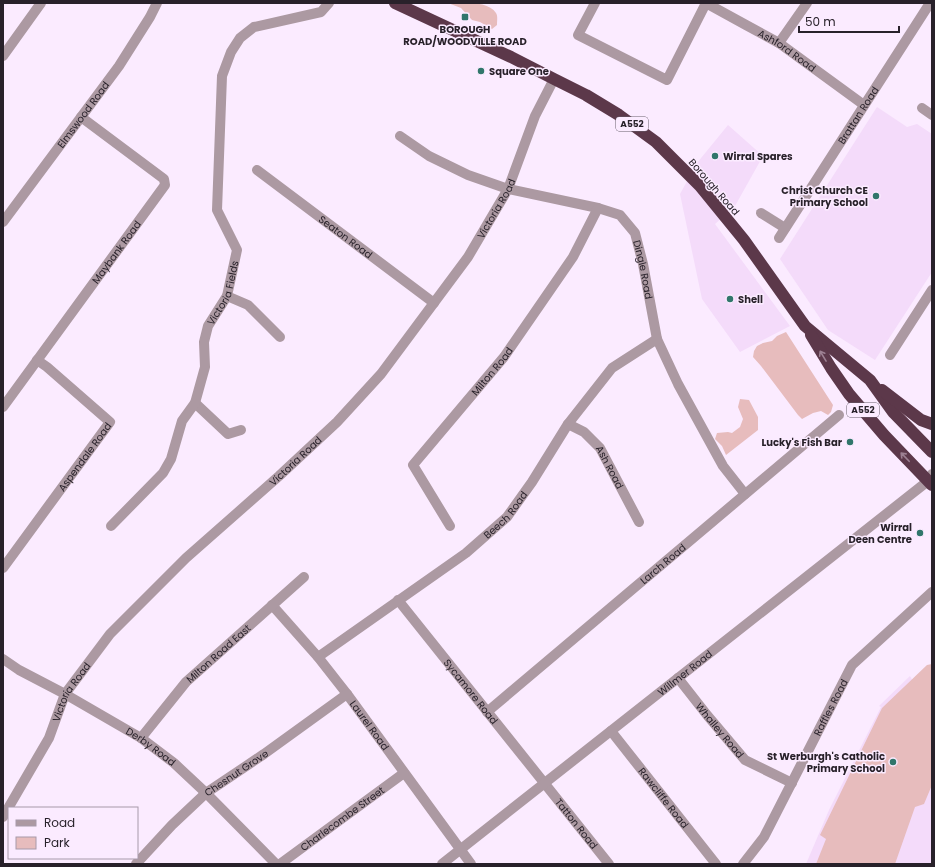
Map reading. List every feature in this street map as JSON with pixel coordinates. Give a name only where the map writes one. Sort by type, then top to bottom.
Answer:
[{"type":"highway","name":"Borough Road","points":[[395,3],[511,57],[586,95],[619,115],[656,142],[705,192],[756,257],[806,326],[870,380],[893,412],[932,452]]},
{"type":"highway","name":"A552","points":[[806,326],[830,368],[849,394],[884,435],[931,480]]},
{"type":"highway","points":[[870,380],[921,420],[932,424]]},
{"type":"street","points":[[3,56],[41,3]]},
{"type":"street","name":"Elmswood Road","points":[[3,222],[119,66],[150,17],[157,3]]},
{"type":"street","name":"Victoria Fields","points":[[111,526],[163,473],[171,459],[182,421],[195,404],[205,367],[204,342],[208,326],[227,296],[237,250],[218,210],[222,76],[231,52],[240,38],[254,27],[321,12],[329,3]]},
{"type":"street","points":[[595,3],[578,35],[667,80],[706,3]]},
{"type":"street","name":"Ashford Road","points":[[706,3],[779,43],[864,105]]},
{"type":"street","points":[[779,43],[807,3]]},
{"type":"street","name":"Brattan Road","points":[[779,238],[930,3]]},
{"type":"street","name":"Victoria Road","points":[[9,807],[48,738],[64,694],[110,634],[186,558],[279,476],[337,422],[380,374],[434,304],[468,257],[508,189],[535,116],[554,79]]},
{"type":"street","points":[[922,108],[932,115]]},
{"type":"street","name":"Maybank Road","points":[[3,407],[165,185],[164,179],[81,117]]},
{"type":"street","name":"Dingle Road","points":[[400,136],[429,156],[468,175],[508,189],[620,214],[634,233],[643,264],[657,339],[678,384],[724,466],[745,494]]},
{"type":"street","name":"Seaton Road","points":[[257,170],[434,304]]},
{"type":"street","name":"Milton Road","points":[[450,526],[413,465],[504,357],[574,257],[598,208]]},
{"type":"street","points":[[761,213],[785,228]]},
{"type":"street","points":[[890,355],[932,290]]},
{"type":"street","points":[[227,296],[248,305],[280,337]]},
{"type":"street","name":"Beech Road","points":[[318,657],[466,552],[507,517],[532,482],[568,424],[612,368],[657,339]]},
{"type":"street","name":"Aspendale Road","points":[[3,568],[110,422],[37,360]]},
{"type":"street","points":[[195,404],[228,434],[241,430]]},
{"type":"street","name":"Larch Road","points":[[487,712],[839,415]]},
{"type":"street","name":"Ash Road","points":[[568,424],[584,432],[600,448],[639,522]]},
{"type":"street","name":"Willmer Road","points":[[442,864],[931,480]]},
{"type":"street","name":"Milton Road East","points":[[141,738],[186,682],[304,577]]},
{"type":"street","name":"Raffles Road","points":[[743,864],[764,837],[852,665],[932,592]]},
{"type":"street","name":"Sycamore Road","points":[[398,600],[544,783]]},
{"type":"street","name":"Laurel Road","points":[[272,605],[318,657],[347,694],[471,864]]},
{"type":"street","name":"Derby Road","points":[[3,659],[19,670],[141,738],[174,764],[206,793],[276,864]]},
{"type":"street","name":"Whalley Road","points":[[678,678],[745,760],[792,783]]},
{"type":"street","name":"Chesnut Grove","points":[[136,864],[172,824],[206,793],[264,754],[347,694]]},
{"type":"street","name":"Rawcliffe Road","points":[[611,731],[716,864]]},
{"type":"street","name":"Charlecombe Street","points":[[280,864],[404,773]]},
{"type":"street","name":"Tatton Road","points":[[544,783],[608,864]]},
{"type":"street","name":"Victoria Road","points":[[3,817],[8,808]]},
{"type":"shaded area","name":"Christ Church CE Primary School","points":[[877,107],[907,127],[917,124],[932,134],[932,272],[875,360],[828,330],[780,259]]},
{"type":"shaded area","points":[[728,125],[763,156],[735,206],[715,224],[790,326],[740,352],[702,299],[680,194],[697,163]]},
{"type":"shaded area","name":"St Werburgh's Catholic Primary School","points":[[910,676],[932,714],[932,864],[806,864],[829,810],[881,707],[879,706]]},
{"type":"green space","points":[[448,3],[474,3],[487,6],[496,13],[497,25],[492,29],[480,22],[472,20],[461,8]]},
{"type":"green space","points":[[786,332],[833,405],[831,412],[828,415],[821,411],[813,413],[802,419],[753,357],[757,346],[772,341],[777,336]]},
{"type":"green space","points":[[740,399],[749,400],[758,417],[758,430],[726,455],[722,446],[715,439],[717,433],[732,433],[740,427],[743,419],[738,407]]},
{"type":"green space","name":"St Werburgh's Catholic Primary School","points":[[932,664],[932,785],[924,804],[915,807],[895,864],[816,864],[826,839],[820,835],[882,708],[927,665]]},
{"type":"place","name":"BOROUGH ROAD/WOODVILLE ROAD","points":[[465,17]]},
{"type":"place","name":"Square One","points":[[481,71]]},
{"type":"place","name":"Wirral Spares","points":[[715,156]]},
{"type":"place","name":"Christ Church CE Primary School","points":[[876,196]]},
{"type":"place","name":"Shell","points":[[730,299]]},
{"type":"place","name":"Lucky's Fish Bar","points":[[850,442]]},
{"type":"place","name":"Wirral Deen Centre","points":[[920,533]]},
{"type":"place","name":"St Werburgh's Catholic Primary School","points":[[893,762]]}]
